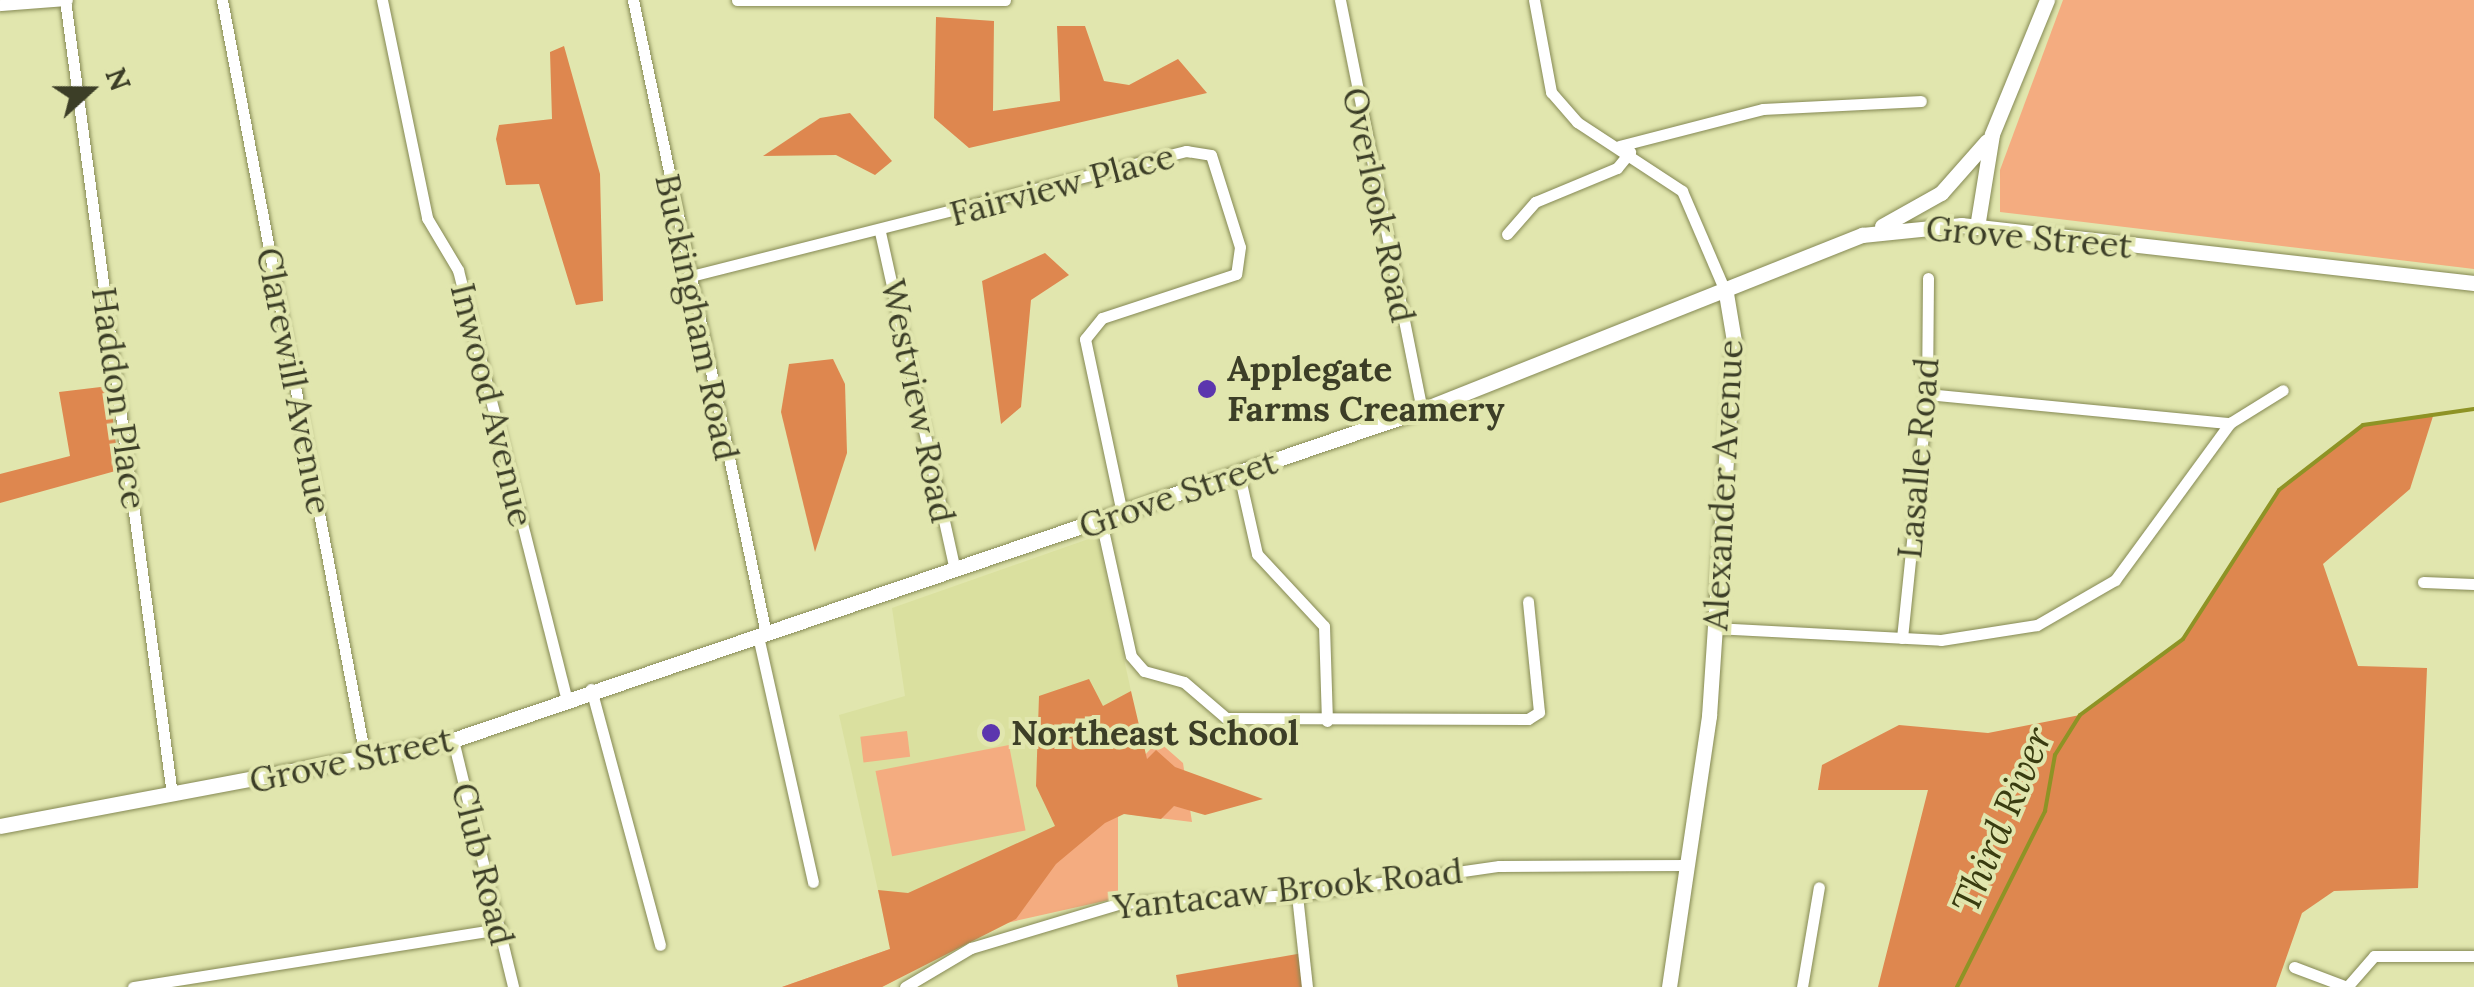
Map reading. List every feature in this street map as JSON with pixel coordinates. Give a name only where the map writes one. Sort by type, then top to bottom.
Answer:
[{"type":"main road","points":[[1977,226],[1992,134],[2047,0]]},
{"type":"main road","points":[[1862,235],[1940,193],[1992,134]]},
{"type":"main road","name":"Grove Street","points":[[0,826],[366,762],[453,740],[592,689],[1422,410],[1726,293],[1862,235],[1977,226],[2474,283]]},
{"type":"main road","name":"Alexander Avenue","points":[[1670,987],[1714,628],[1734,341],[1726,293]]},
{"type":"street","points":[[0,5],[66,0]]},
{"type":"street","name":"Haddon Place","points":[[66,0],[172,795]]},
{"type":"street","name":"Clarewill Avenue","points":[[222,0],[366,762]]},
{"type":"street","name":"Inwood Avenue","points":[[382,0],[427,218],[458,270],[566,698]]},
{"type":"street","name":"Buckingham Road","points":[[633,0],[813,882]]},
{"type":"street","points":[[737,0],[1005,0]]},
{"type":"street","name":"Overlook Road","points":[[1340,0],[1422,410]]},
{"type":"street","name":"Alexander Avenue","points":[[1534,0],[1552,92],[1576,122],[1624,149],[1682,191],[1726,293]]},
{"type":"street","points":[[1507,234],[1535,202],[1616,168],[1624,149],[1763,109],[1921,101]]},
{"type":"street","name":"Fairview Place","points":[[687,278],[880,232],[1186,151],[1211,155],[1240,248],[1236,274],[1102,318],[1086,339],[1122,513]]},
{"type":"street","name":"Westview Road","points":[[880,232],[954,570]]},
{"type":"street","name":"Lasalle Road","points":[[1902,638],[1927,394],[1928,278]]},
{"type":"street","points":[[1714,628],[1902,638],[1994,636],[2094,597],[2173,508],[2230,423],[2283,390]]},
{"type":"street","points":[[1927,394],[2230,423]]},
{"type":"street","points":[[1239,474],[1257,554],[1324,626],[1327,721]]},
{"type":"street","points":[[1101,521],[1131,656],[1144,672],[1184,682],[1226,718],[1327,721],[1539,712],[1528,602]]},
{"type":"street","points":[[2423,582],[2474,584]]},
{"type":"street","points":[[592,689],[660,945]]},
{"type":"street","name":"Club Road","points":[[453,740],[513,987]]},
{"type":"street","name":"Yantacaw Brook Road","points":[[906,987],[971,948],[1121,903],[1297,895],[1499,866],[1687,865]]},
{"type":"street","points":[[1802,987],[1819,887]]},
{"type":"street","points":[[1297,895],[1307,987]]},
{"type":"street","points":[[133,987],[500,930]]},
{"type":"street","points":[[2294,966],[2347,987],[2374,956],[2474,956]]},
{"type":"shaded area","points":[[2063,0],[2474,0],[2474,269],[2000,212],[2000,170]]},
{"type":"shaded area","points":[[936,17],[994,21],[993,111],[1060,101],[1057,26],[1085,26],[1104,81],[1129,85],[1178,59],[1207,93],[969,148],[934,118]]},
{"type":"shaded area","points":[[564,46],[600,174],[603,301],[576,305],[539,184],[506,185],[496,139],[499,125],[552,119],[550,52]]},
{"type":"shaded area","points":[[850,113],[892,161],[875,175],[836,155],[763,156],[820,118]]},
{"type":"shaded area","points":[[1045,253],[1069,275],[1031,300],[1021,407],[1001,424],[982,281]]},
{"type":"shaded area","points":[[833,359],[845,384],[847,453],[815,552],[781,412],[789,364]]},
{"type":"shaded area","points":[[109,386],[119,470],[0,503],[0,474],[70,456],[59,392]]},
{"type":"shaded area","points":[[2434,413],[2410,489],[2323,564],[2358,666],[2427,668],[2418,888],[2334,891],[2302,913],[2276,987],[1878,987],[1928,790],[1818,790],[1822,765],[1899,725],[1988,733],[2080,715],[2183,639],[2279,490],[2363,425]]},
{"type":"shaded area","name":"Northeast School","points":[[1097,536],[1131,691],[1069,836],[885,922],[839,715],[905,696],[892,608]]},
{"type":"shaded area","points":[[1089,679],[1103,706],[1131,691],[1147,759],[1156,750],[1175,767],[1263,799],[1205,815],[1174,806],[1161,819],[1124,814],[1105,823],[1056,864],[1016,919],[882,987],[782,987],[890,949],[878,890],[908,893],[1055,826],[1036,786],[1039,696]]},
{"type":"shaded area","points":[[907,731],[910,757],[864,763],[860,737]]},
{"type":"shaded area","points":[[1158,741],[1183,763],[1192,822],[1118,813],[1118,898],[993,926],[882,987],[782,987],[890,949],[1069,836]]},
{"type":"shaded area","points":[[1009,745],[1026,830],[892,856],[875,771]]},
{"type":"shaded area","points":[[1303,953],[1302,987],[1178,987],[1176,975]]},
{"type":"waterway","name":"Third River","points":[[1957,987],[2045,811],[2055,755],[2080,715],[2183,639],[2279,490],[2363,425],[2474,409]]},
{"type":"place","name":"Applegate Farms Creamery","points":[[1207,389]]},
{"type":"place","name":"Northeast School","points":[[991,733]]}]
